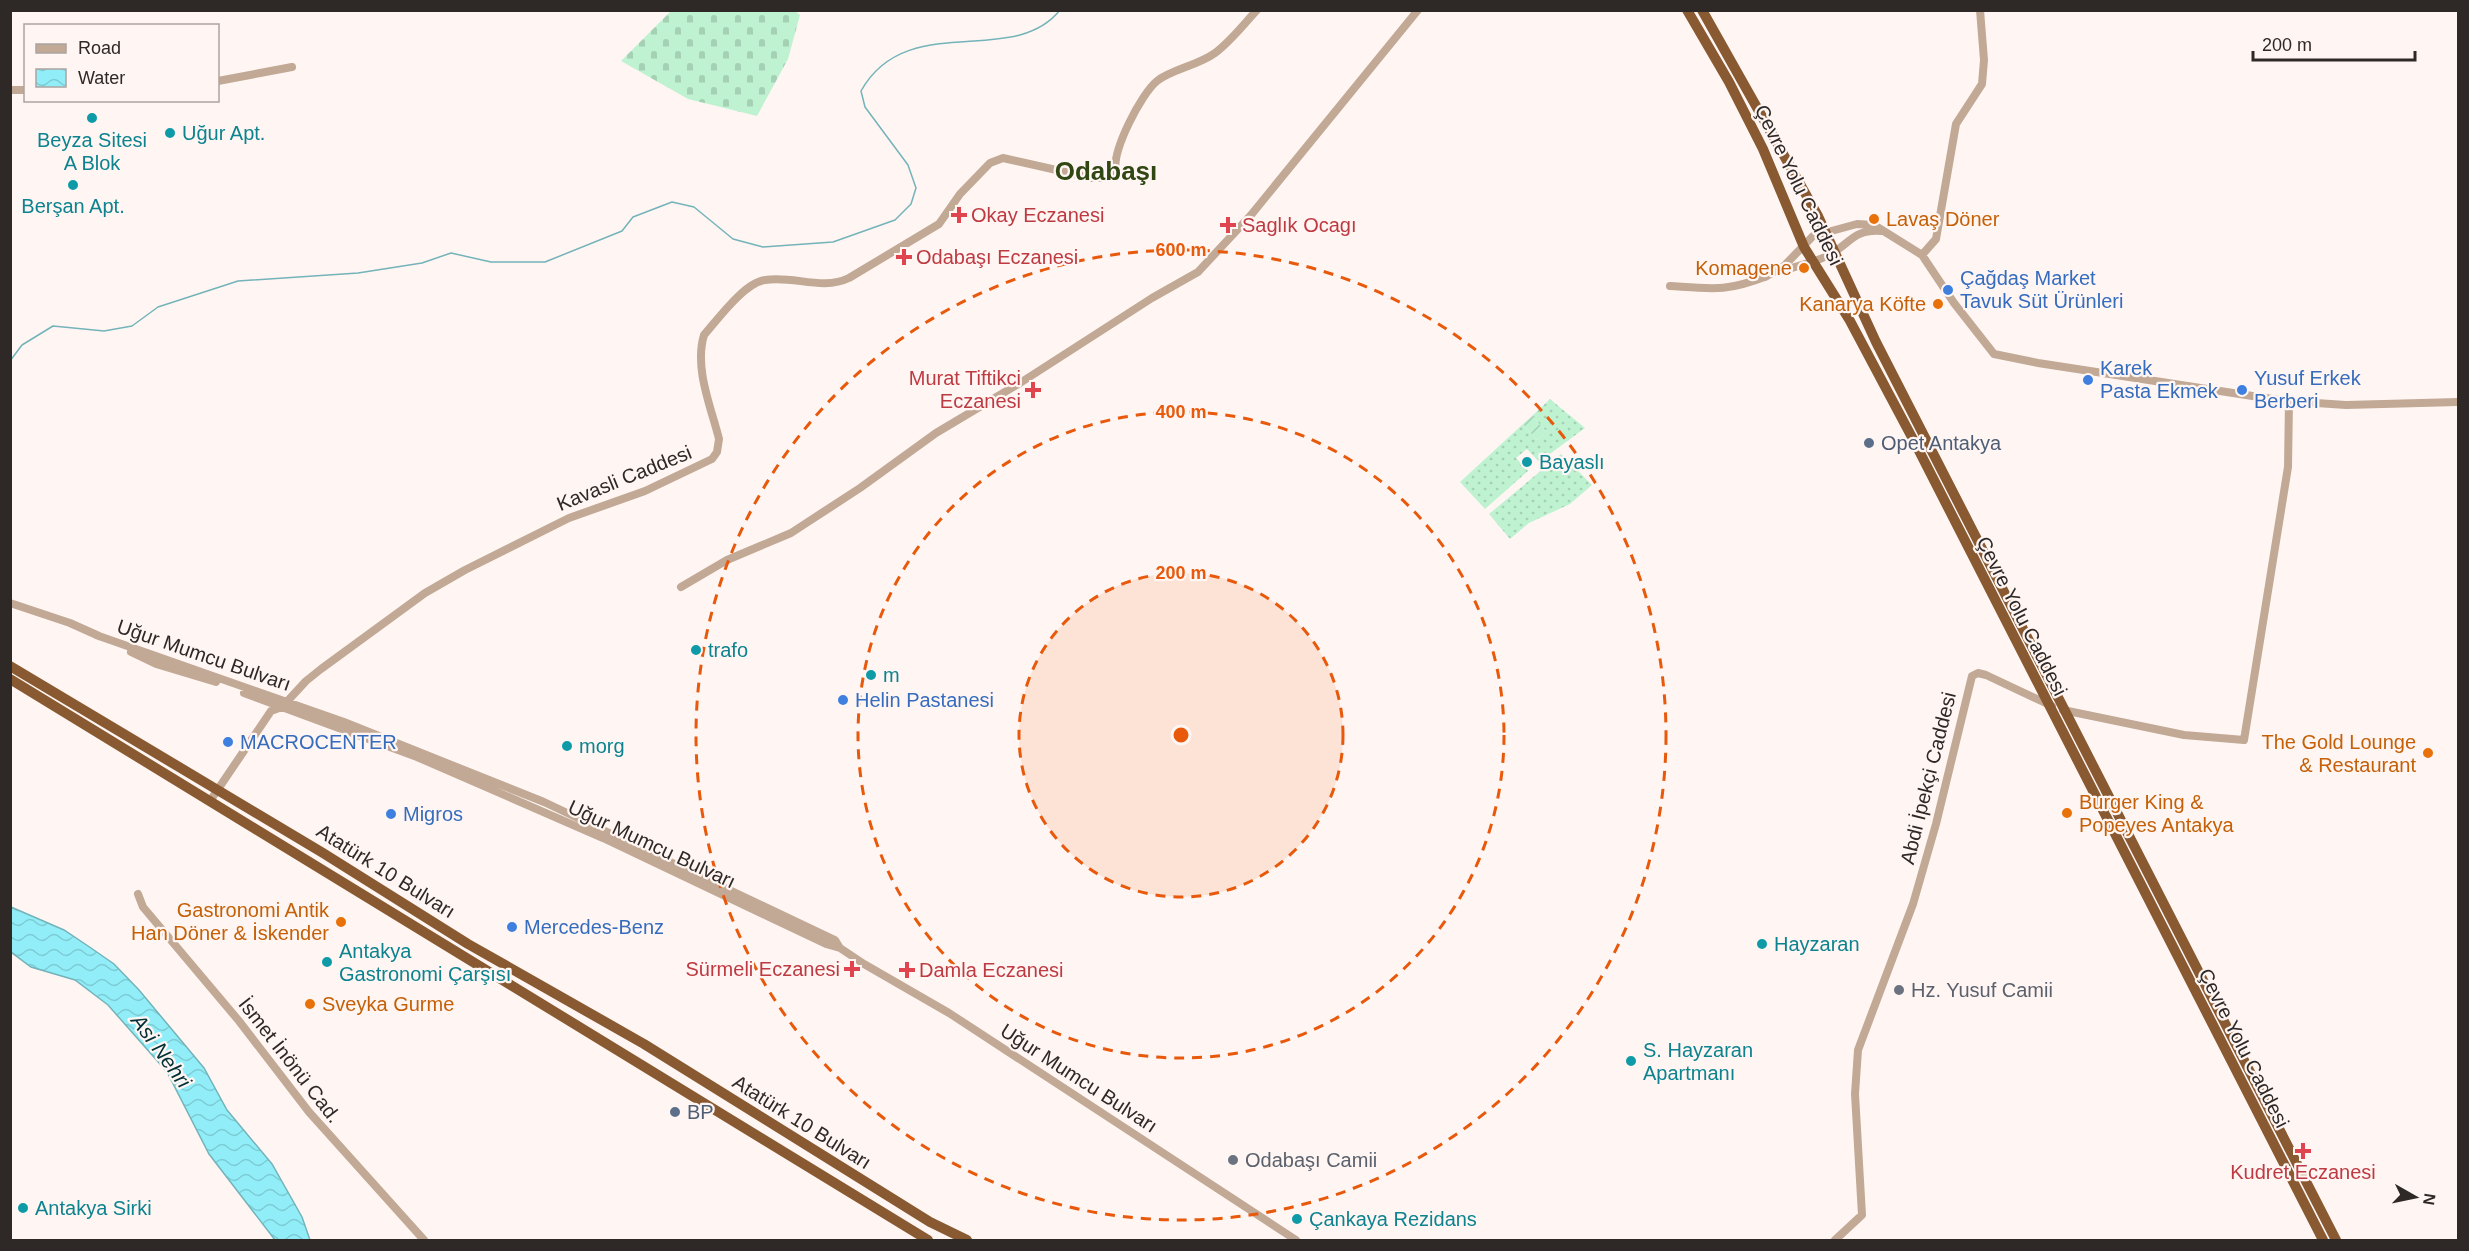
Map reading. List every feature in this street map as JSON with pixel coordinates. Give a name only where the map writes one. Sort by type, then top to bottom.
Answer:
[{"type":"highway","name":"Çevre Yolu Caddesi","points":[[1687,10],[1729,82],[1763,149],[1804,246],[1854,329],[2323,1240]]},
{"type":"highway","name":"Çevre Yolu Caddesi","points":[[1702,10],[1825,233],[1881,352],[2336,1240]]},
{"type":"highway","name":"Atatürk 10 Bulvarı","points":[[10,666],[217,789],[468,944],[644,1044],[930,1222],[962,1238]]},
{"type":"highway","name":"Atatürk 10 Bulvarı","points":[[10,679],[928,1240]]},
{"type":"street","name":"Kavasli Caddesi","points":[[210,801],[268,714],[275,708],[285,705],[306,681],[425,593],[465,570],[569,518],[645,492],[712,459],[717,452],[719,439],[700,362],[702,343],[704,335],[747,288],[765,280],[826,284],[838,283],[849,278],[939,224],[960,194],[990,163],[1003,158],[1092,178],[1114,176],[1122,136],[1149,90],[1157,81],[1214,54],[1257,10]]},
{"type":"street","points":[[681,587],[727,560],[791,533],[860,488],[936,433],[1020,383],[1152,298],[1198,272],[1251,215],[1418,10]]},
{"type":"street","points":[[1923,255],[1936,239],[1956,124],[1982,84],[1984,60],[1980,10]]},
{"type":"street","points":[[219,81],[292,67]]},
{"type":"street","points":[[1765,277],[1784,266],[1813,236],[1857,224],[1874,225],[1923,255],[1953,303],[1995,354],[2038,363],[2289,401],[2346,405],[2458,402]]},
{"type":"street","points":[[1670,286],[1718,290],[1739,287],[1834,252],[1849,238],[1865,230],[1882,231],[1896,237]]},
{"type":"street","name":"Abdi İpekçi Caddesi","points":[[1835,1240],[1862,1215],[1855,1094],[1857,1050],[1913,904],[1938,817],[1972,676],[1978,673],[1986,675],[2047,705],[2066,710],[2184,735],[2244,740],[2288,467],[2289,401]]},
{"type":"street","name":"Uğur Mumcu Bulvarı","points":[[10,603],[70,623],[96,635],[573,815],[835,940],[840,948],[949,1013],[1296,1240]]},
{"type":"street","name":"İsmet İnönü Cad.","points":[[138,894],[143,907],[239,1021],[309,1112],[424,1240]]},
{"type":"green space","points":[[794,10],[800,15],[788,59],[757,116],[688,99],[621,61],[671,11]]},
{"type":"green space","points":[[1550,399],[1585,428],[1539,462],[1527,449],[1516,458],[1528,471],[1485,509],[1460,482],[1523,424],[1537,440],[1547,432],[1532,416]]},
{"type":"green space","points":[[1532,416],[1547,432],[1537,440],[1523,424]]},
{"type":"green space","points":[[1561,454],[1592,485],[1570,504],[1529,523],[1510,539],[1489,514]]},
{"type":"water","name":"Asi Nehri","points":[[11,907],[64,930],[114,964],[139,990],[204,1068],[227,1110],[272,1164],[302,1217],[310,1240],[275,1240],[209,1154],[167,1072],[108,1005],[75,980],[31,967],[11,952]]},
{"type":"waterway","points":[[10,361],[22,345],[53,326],[104,331],[132,326],[158,307],[238,281],[358,273],[422,263],[451,253],[491,262],[545,262],[622,231],[633,217],[672,202],[694,207],[733,239],[763,247],[833,242],[895,220],[911,204],[916,188],[908,165],[865,107],[861,91],[881,66],[905,52],[932,45],[1016,36],[1040,27],[1060,10]]},
{"type":"place","name":"Beyza Sitesi A Blok","points":[[92,118]]},
{"type":"place","name":"Uğur Apt.","points":[[170,133]]},
{"type":"place","name":"Berşan Apt.","points":[[73,185]]},
{"type":"place","name":"Okay Eczanesi","points":[[959,215]]},
{"type":"place","name":"Lavaş Döner","points":[[1874,219]]},
{"type":"place","name":"Saglık Ocagı","points":[[1228,225]]},
{"type":"place","name":"Odabaşı Eczanesi","points":[[904,257]]},
{"type":"place","name":"Komagene","points":[[1804,268]]},
{"type":"place","name":"Çağdaş Market Tavuk Süt Ürünleri","points":[[1948,290]]},
{"type":"place","name":"Kanarya Köfte","points":[[1938,304]]},
{"type":"place","name":"Karek Pasta Ekmek","points":[[2088,380]]},
{"type":"place","name":"Murat Tiftikci Eczanesi","points":[[1033,390]]},
{"type":"place","name":"Yusuf Erkek Berberi","points":[[2242,390]]},
{"type":"place","name":"Opet Antakya","points":[[1869,443]]},
{"type":"place","name":"Bayaslı","points":[[1527,462]]},
{"type":"place","name":"trafo","points":[[696,650]]},
{"type":"place","name":"m","points":[[871,675]]},
{"type":"place","name":"Helin Pastanesi","points":[[843,700]]},
{"type":"place","name":"MACROCENTER","points":[[228,742]]},
{"type":"place","name":"morg","points":[[567,746]]},
{"type":"place","name":"The Gold Lounge & Restaurant","points":[[2428,753]]},
{"type":"place","name":"Burger King & Popeyes Antakya","points":[[2067,813]]},
{"type":"place","name":"Migros","points":[[391,814]]},
{"type":"place","name":"Gastronomi Antik Han Döner & İskender","points":[[341,922]]},
{"type":"place","name":"Mercedes-Benz","points":[[512,927]]},
{"type":"place","name":"Hayzaran","points":[[1762,944]]},
{"type":"place","name":"Antakya Gastronomi Çarşısı","points":[[327,962]]},
{"type":"place","name":"Sürmeli Eczanesi","points":[[852,969]]},
{"type":"place","name":"Damla Eczanesi","points":[[907,970]]},
{"type":"place","name":"Hz. Yusuf Camii","points":[[1899,990]]},
{"type":"place","name":"Sveyka Gurme","points":[[310,1004]]},
{"type":"place","name":"S. Hayzaran Apartmanı","points":[[1631,1061]]},
{"type":"place","name":"BP","points":[[675,1112]]},
{"type":"place","name":"Kudret Eczanesi","points":[[2303,1151]]},
{"type":"place","name":"Odabaşı Camii","points":[[1233,1160]]},
{"type":"place","name":"Antakya Sirki","points":[[23,1208]]},
{"type":"place","name":"Çankaya Rezidans","points":[[1297,1219]]},
{"type":"district","name":"Odabaşı","points":[[1106,171]]}]
